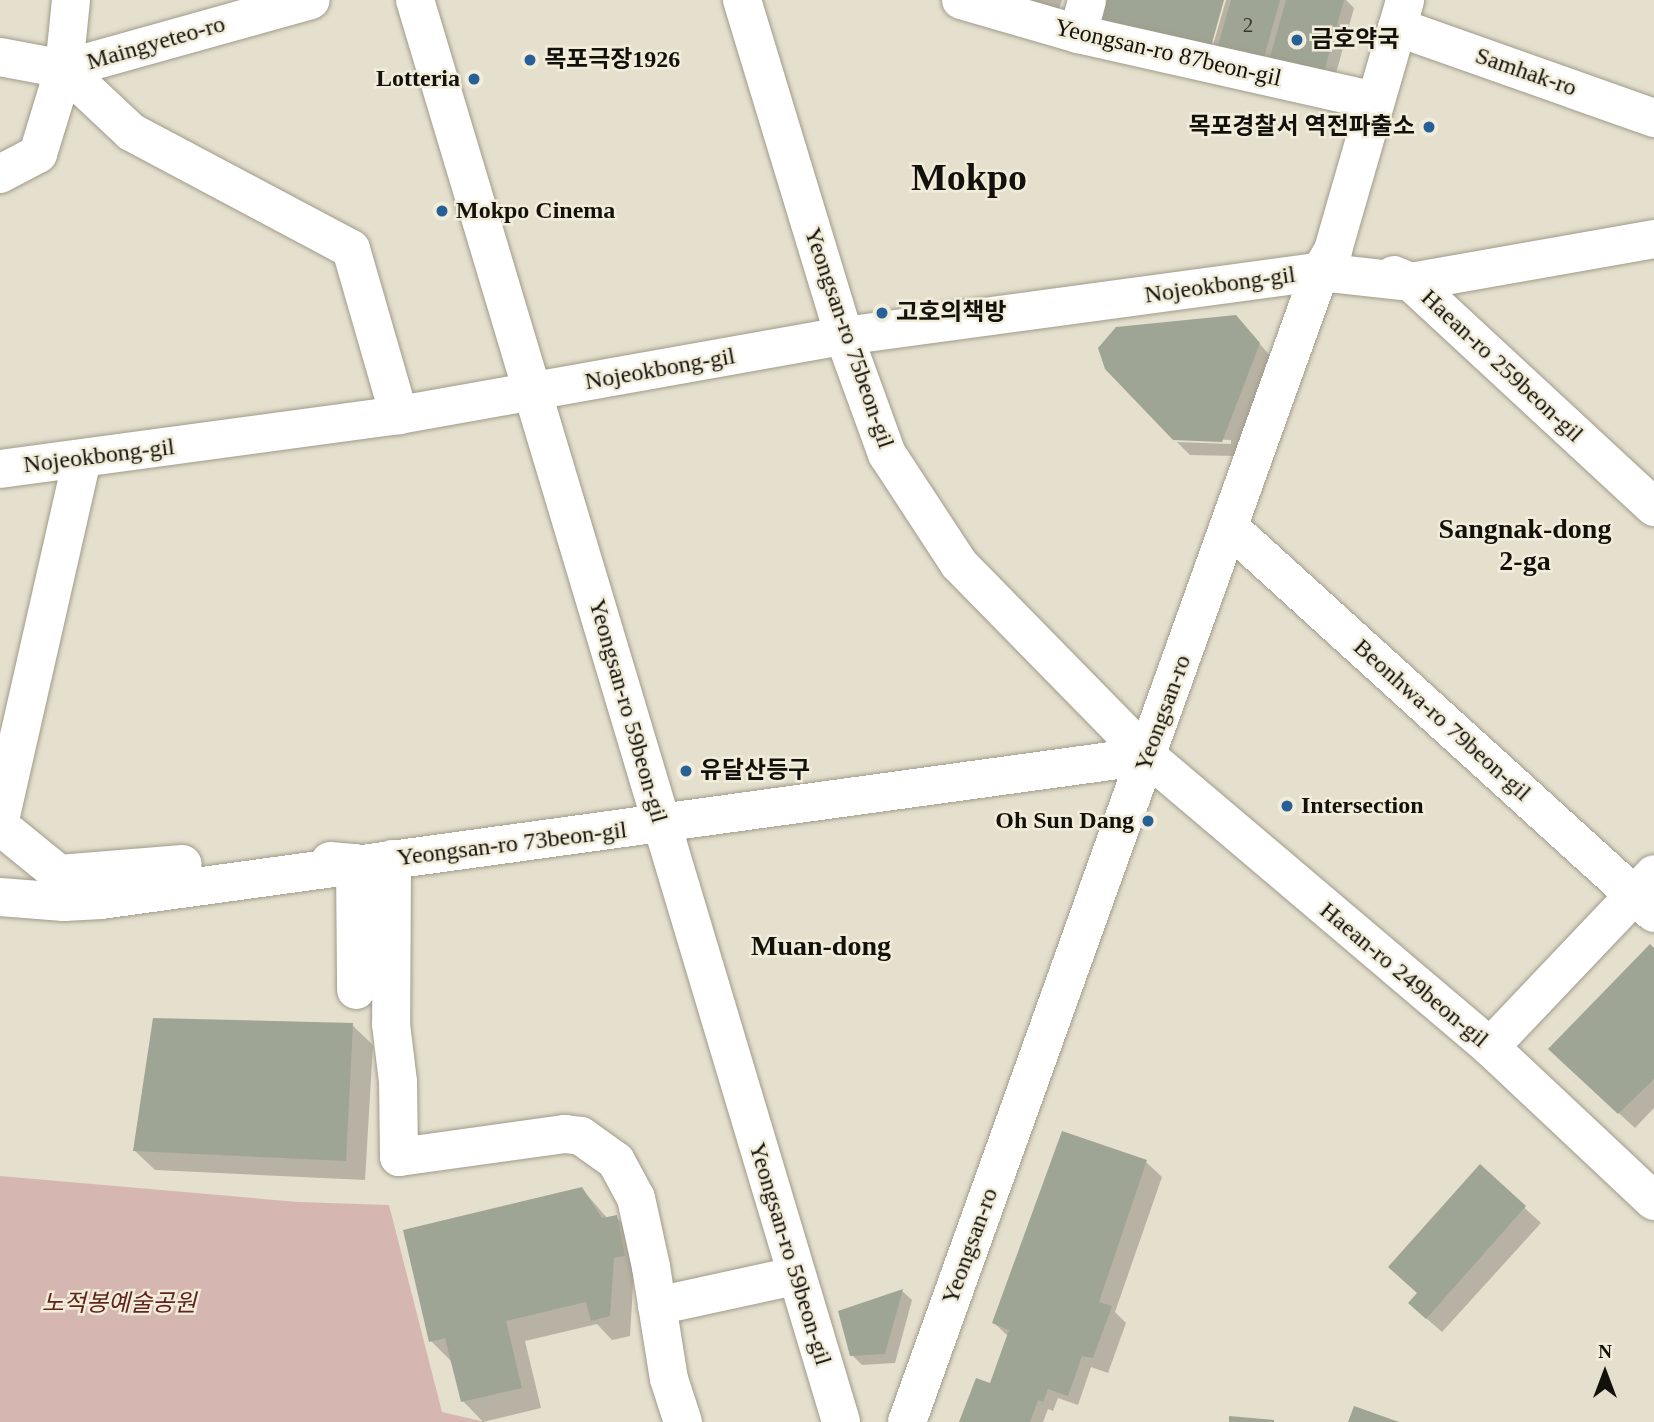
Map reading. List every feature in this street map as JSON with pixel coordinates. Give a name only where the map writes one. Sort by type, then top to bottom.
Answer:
[{"type":"street","points":[[0,174],[38,154],[64,69],[71,0]]},
{"type":"street","name":"Maingyeteo-ro","points":[[0,57],[64,69],[311,0]]},
{"type":"street","name":"Yeongsan-ro 59beon-gil","points":[[415,0],[534,392],[795,1276],[841,1422]]},
{"type":"street","name":"Yeongsan-ro 75beon-gil","points":[[742,0],[844,336],[887,454],[960,564],[1147,756]]},
{"type":"street","name":"Yeongsan-ro 87beon-gil","points":[[961,0],[1082,17],[1376,101]]},
{"type":"street","name":"Yeongsan-ro","points":[[907,1422],[1326,261],[1401,14]]},
{"type":"street","name":"Samhak-ro","points":[[1401,14],[1654,118]]},
{"type":"street","points":[[64,69],[131,132],[351,249],[399,415]]},
{"type":"street","name":"Nojeokbong-gil","points":[[0,469],[399,415],[844,336],[1326,261],[1411,282],[1654,239]]},
{"type":"street","name":"Haean-ro 259beon-gil","points":[[1411,282],[1654,507]]},
{"type":"street","points":[[0,820],[82,458]]},
{"type":"street","name":"Beonhwa-ro 79beon-gil","points":[[1228,527],[1648,894]]},
{"type":"street","name":"Yeongsan-ro 73beon-gil","points":[[0,897],[64,902],[101,900],[373,861],[662,825],[1147,756]]},
{"type":"street","name":"Haean-ro 249beon-gil","points":[[1147,756],[1490,1047],[1654,1202]]},
{"type":"street","points":[[0,825],[59,874],[273,855],[373,861]]},
{"type":"street","points":[[356,990],[373,861]]},
{"type":"street","points":[[373,861],[398,1082],[399,1157],[565,1134],[581,1136],[616,1161],[636,1198],[668,1379],[683,1422]]},
{"type":"street","points":[[1490,1047],[1648,894]]},
{"type":"street","points":[[657,1306],[795,1276]]},
{"type":"green space","name":"노적봉예술공원","points":[[0,1176],[298,1202],[389,1205],[442,1412],[485,1422],[0,1422]]},
{"type":"building","points":[[1106,0],[1224,0],[1210,50],[1101,19]]},
{"type":"building","points":[[1231,0],[1280,0],[1263,61],[1217,49]]},
{"type":"building","points":[[1286,0],[1344,0],[1322,79],[1268,64]]},
{"type":"building","points":[[1236,315],[1260,343],[1222,442],[1173,440],[1105,369],[1098,348],[1116,327]]},
{"type":"building","points":[[1650,944],[1654,948],[1654,1079],[1618,1114],[1548,1049]]},
{"type":"building","points":[[153,1018],[353,1023],[346,1161],[133,1151]]},
{"type":"building","points":[[1062,1131],[1147,1160],[1099,1302],[1112,1306],[1093,1358],[1082,1356],[1068,1396],[1048,1389],[1043,1402],[1038,1400],[1030,1422],[959,1422],[976,1378],[990,1383],[1009,1330],[992,1323]]},
{"type":"building","points":[[1480,1164],[1526,1206],[1426,1319],[1408,1303],[1417,1293],[1388,1267]]},
{"type":"building","points":[[582,1187],[602,1218],[617,1215],[625,1256],[614,1258],[610,1316],[591,1321],[586,1302],[506,1321],[522,1388],[461,1402],[445,1338],[429,1342],[403,1230]]},
{"type":"building","points":[[903,1289],[885,1354],[850,1356],[838,1311]]},
{"type":"building","points":[[1354,1406],[1399,1422],[1348,1422]]},
{"type":"building","points":[[1229,1416],[1274,1420],[1274,1422],[1229,1422]]},
{"type":"place","name":"금호약국","points":[[1297,40]]},
{"type":"place","name":"목포극장1926","points":[[530,60]]},
{"type":"place","name":"Lotteria","points":[[474,79]]},
{"type":"place","name":"목포경찰서 역전파출소","points":[[1429,127]]},
{"type":"place","name":"Mokpo Cinema","points":[[442,211]]},
{"type":"place","name":"고호의책방","points":[[882,313]]},
{"type":"place","name":"유달산등구","points":[[686,771]]},
{"type":"place","name":"Intersection","points":[[1287,806]]},
{"type":"place","name":"Oh Sun Dang","points":[[1148,821]]},
{"type":"district","name":"Mokpo","points":[[969,178]]},
{"type":"district","name":"Sangnak-dong 2-ga","points":[[1525,545]]},
{"type":"district","name":"Muan-dong","points":[[821,946]]}]
